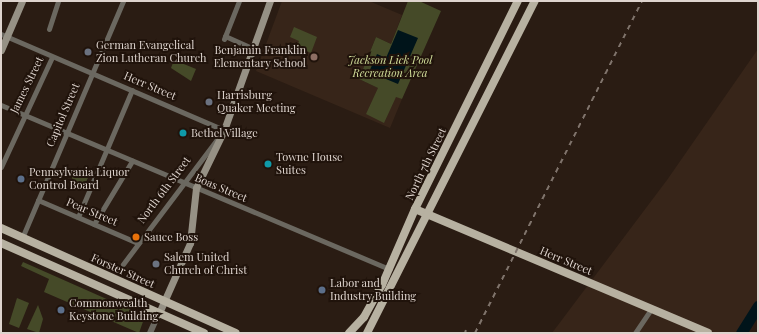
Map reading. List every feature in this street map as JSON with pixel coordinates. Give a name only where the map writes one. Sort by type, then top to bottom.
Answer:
[{"type":"main road","points":[[1,50],[4,35],[22,1]]},
{"type":"main road","name":"North 6th Street","points":[[160,313],[190,243],[196,188],[224,130],[270,1]]},
{"type":"main road","name":"North 7th Street","points":[[349,333],[364,317],[390,269],[415,209],[518,1]]},
{"type":"main road","points":[[368,333],[429,215],[534,1]]},
{"type":"main road","name":"Herr Street","points":[[415,209],[708,333]]},
{"type":"main road","name":"Forster Street","points":[[1,228],[236,333]]},
{"type":"main road","points":[[1,243],[204,333]]},
{"type":"main road","points":[[343,333],[364,317]]},
{"type":"street","points":[[49,29],[58,1]]},
{"type":"street","name":"Capitol Street","points":[[22,238],[123,1]]},
{"type":"street","points":[[239,1],[224,38],[252,48]]},
{"type":"street","name":"Herr Street","points":[[4,35],[224,130]]},
{"type":"street","name":"James Street","points":[[1,167],[23,115],[52,57]]},
{"type":"street","points":[[78,217],[132,90]]},
{"type":"street","name":"Boas Street","points":[[1,105],[132,162],[390,269]]},
{"type":"street","name":"North 6th Street","points":[[123,264],[224,130]]},
{"type":"street","points":[[94,224],[109,194],[132,162]]},
{"type":"street","name":"Pear Street","points":[[38,200],[138,243]]},
{"type":"street","points":[[636,333],[651,309]]},
{"type":"street","points":[[150,333],[160,313]]},
{"type":"shaded area","name":"Benjamin Franklin Elementary School","points":[[282,1],[369,1],[402,15],[391,44],[376,37],[359,79],[402,99],[390,128],[256,71]]},
{"type":"shaded area","points":[[398,30],[418,38],[398,84],[369,72],[377,54],[386,58]]},
{"type":"shaded area","points":[[758,49],[758,313],[746,333],[552,333],[667,180]]},
{"type":"green space","name":"Jackson Lick Pool Recreation Area","points":[[408,1],[419,1],[441,11],[402,99],[396,97],[384,123],[366,114],[378,88],[359,79],[376,37],[391,44]]},
{"type":"green space","points":[[294,27],[317,37],[311,53],[297,47],[299,41],[290,37]]},
{"type":"green space","points":[[174,60],[196,69],[191,81],[171,68]]},
{"type":"green space","points":[[80,169],[86,171],[88,177],[86,183],[80,185],[74,183],[72,177],[74,171]]},
{"type":"green space","points":[[23,262],[145,316],[139,333],[44,292],[49,279],[21,266]]},
{"type":"green space","points":[[17,298],[29,303],[19,328],[9,324]]},
{"type":"green space","points":[[38,305],[43,319],[39,333],[27,329]]},
{"type":"waterway","points":[[741,333],[758,306]]},
{"type":"railway","points":[[475,333],[642,1]]},
{"type":"place","name":"German Evangelical Zion Lutheran Church","points":[[88,52]]},
{"type":"place","name":"Benjamin Franklin Elementary School","points":[[314,57]]},
{"type":"place","name":"Harrisburg Quaker Meeting","points":[[209,102]]},
{"type":"place","name":"Bethel Village","points":[[183,133]]},
{"type":"place","name":"Towne House Suites","points":[[268,164]]},
{"type":"place","name":"Pennsylvania Liquor Control Board","points":[[21,179]]},
{"type":"place","name":"Sauce Boss","points":[[136,237]]},
{"type":"place","name":"Salem United Church of Christ","points":[[156,264]]},
{"type":"place","name":"Labor and Industry Building","points":[[322,290]]},
{"type":"place","name":"Commonwealth Keystone Building","points":[[61,310]]}]
